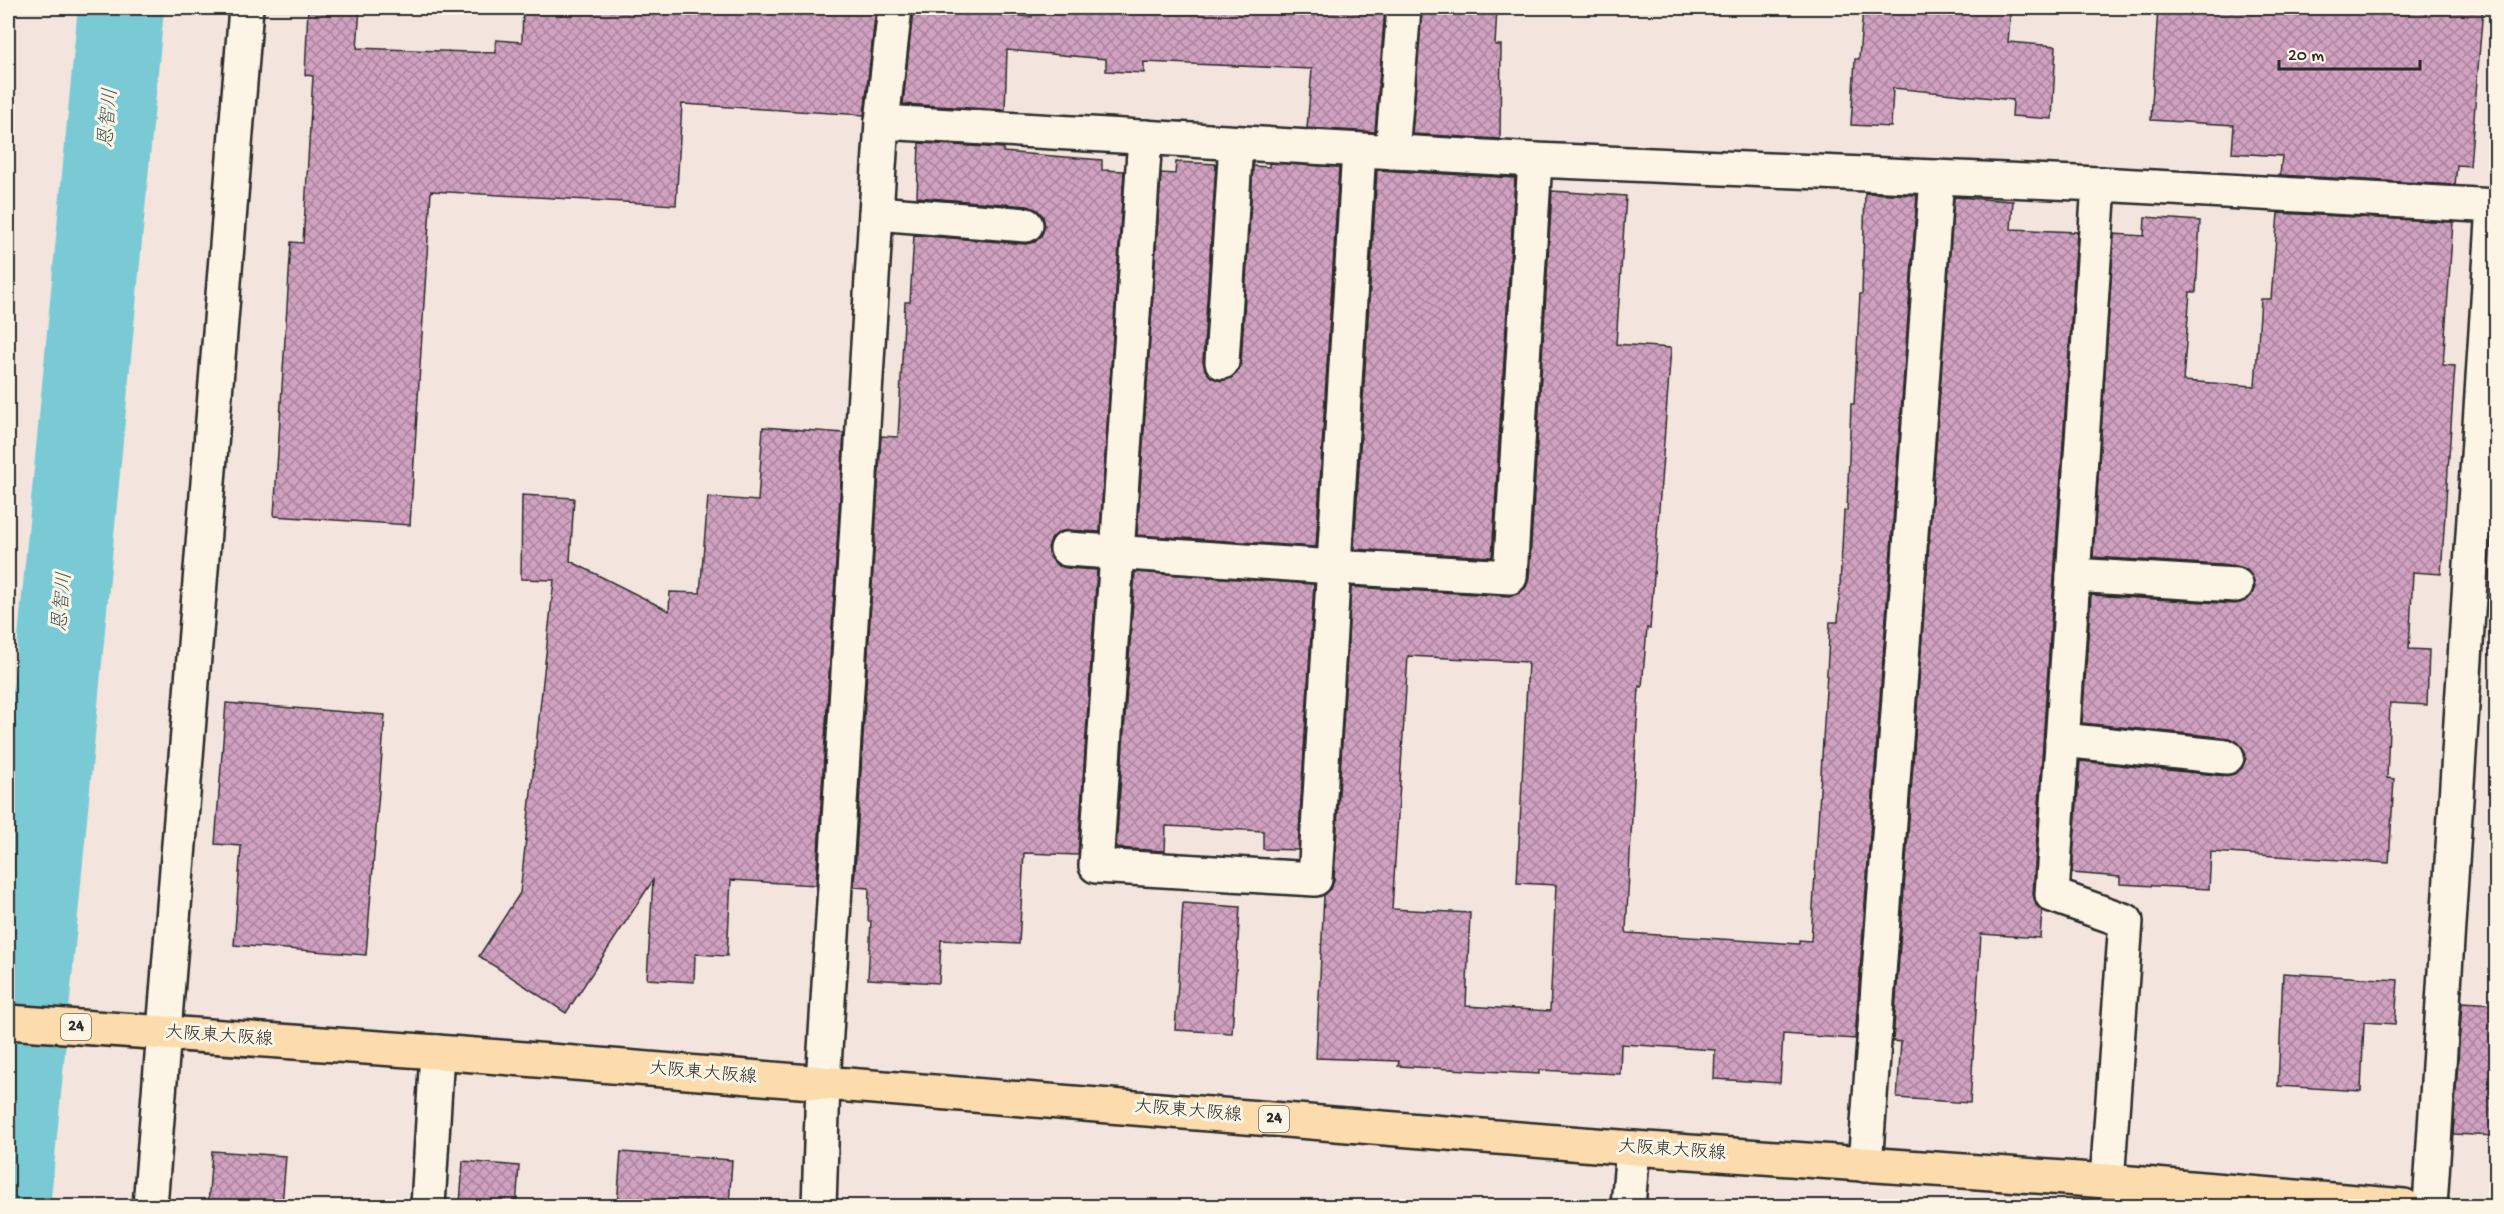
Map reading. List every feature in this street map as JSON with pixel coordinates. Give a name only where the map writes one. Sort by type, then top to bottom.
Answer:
[{"type":"main road","name":"大阪東大阪線","points":[[8,1022],[437,1052],[1633,1148],[2107,1181],[2404,1206]]},
{"type":"street","points":[[150,1206],[155,1033],[246,8]]},
{"type":"street","points":[[819,1206],[823,1083],[876,213],[882,122],[895,8]]},
{"type":"street","points":[[1392,152],[1404,8]]},
{"type":"street","points":[[882,122],[1535,160],[2099,184],[2495,206],[2483,594],[2430,1206]]},
{"type":"street","points":[[1145,137],[1096,866],[1315,879],[1359,150]]},
{"type":"street","points":[[1222,362],[1236,143]]},
{"type":"street","points":[[1067,549],[1510,576],[1535,160]]},
{"type":"street","points":[[1865,1165],[1936,177]]},
{"type":"street","points":[[2099,184],[2052,895],[2126,921],[2107,1181]]},
{"type":"street","points":[[876,213],[1026,225]]},
{"type":"street","points":[[2073,574],[2236,585]]},
{"type":"street","points":[[2062,740],[2228,757]]},
{"type":"street","points":[[428,1206],[437,1052]]},
{"type":"street","points":[[1628,1206],[1633,1148]]},
{"type":"building","points":[[308,8],[360,8],[357,48],[496,53],[496,40],[522,42],[523,8],[876,8],[864,115],[682,104],[676,205],[431,191],[410,525],[274,516],[291,242],[303,243],[313,76],[305,75]]},
{"type":"building","points":[[913,8],[1032,17],[1033,8],[1385,8],[1375,132],[1307,128],[1312,69],[1144,62],[1144,73],[1106,71],[1106,59],[1007,50],[1005,110],[903,104]]},
{"type":"building","points":[[1422,8],[1497,8],[1495,45],[1501,45],[1500,139],[1412,134]]},
{"type":"building","points":[[1863,8],[2011,8],[2008,42],[2056,46],[2052,119],[2012,116],[2013,100],[1893,88],[1891,127],[1851,125],[1855,59],[1859,59]]},
{"type":"building","points":[[2158,8],[2483,8],[2470,166],[2457,165],[2455,185],[2280,175],[2282,156],[2232,153],[2234,125],[2151,120]]},
{"type":"building","points":[[919,143],[1004,148],[1003,152],[1102,160],[1102,170],[1124,171],[1100,532],[1068,530],[1059,532],[1052,538],[1048,547],[1050,557],[1057,565],[1066,568],[1097,570],[1078,855],[1024,853],[1019,944],[941,940],[939,983],[868,979],[871,921],[868,921],[869,888],[854,887],[881,436],[898,437],[905,302],[910,302],[914,235],[1025,244],[1035,242],[1041,236],[1045,226],[1043,216],[1028,206],[917,197]]},
{"type":"building","points":[[1176,162],[1216,164],[1203,361],[1205,370],[1211,377],[1221,381],[1237,373],[1241,363],[1253,166],[1269,167],[1269,163],[1339,167],[1316,547],[1137,535],[1161,173],[1175,174]]},
{"type":"building","points":[[1377,170],[1515,178],[1492,557],[1354,549]]},
{"type":"building","points":[[1552,191],[1626,196],[1616,344],[1671,348],[1650,629],[1647,628],[1642,687],[1639,686],[1626,930],[1627,933],[1799,944],[1799,940],[1811,941],[1830,622],[1838,622],[1844,511],[1847,511],[1851,404],[1854,404],[1860,294],[1862,294],[1865,193],[1917,195],[1855,1039],[1783,1034],[1780,1083],[1714,1079],[1715,1050],[1621,1044],[1620,1074],[1539,1070],[1539,1074],[1398,1066],[1399,1061],[1316,1058],[1324,895],[1331,889],[1334,880],[1351,587],[1509,596],[1519,593],[1526,587],[1529,578]],"holes":[[[1408,656],[1528,662],[1517,883],[1556,885],[1550,1011],[1466,1006],[1470,913],[1392,909]]]},
{"type":"building","points":[[1954,197],[2013,201],[2011,229],[2077,232],[2033,894],[2036,905],[2042,910],[2040,938],[1981,934],[1970,1103],[1897,1098],[1901,1042],[1893,1041]]},
{"type":"building","points":[[2278,213],[2453,222],[2443,365],[2455,366],[2441,574],[2413,572],[2409,649],[2429,650],[2427,705],[2390,703],[2387,778],[2394,779],[2389,863],[2211,852],[2209,889],[2120,884],[2120,877],[2072,873],[2080,761],[2225,776],[2234,774],[2242,768],[2246,758],[2238,742],[2229,738],[2082,723],[2091,595],[2235,604],[2251,596],[2255,587],[2252,576],[2246,569],[2237,566],[2093,557],[2114,234],[2144,236],[2145,217],[2200,221],[2196,292],[2190,292],[2183,381],[2255,386],[2261,299],[2271,299]]},
{"type":"building","points":[[763,427],[844,433],[816,885],[731,880],[727,956],[695,954],[694,982],[647,979],[653,880],[566,1013],[479,956],[520,893],[554,580],[521,579],[522,495],[574,498],[570,561],[669,611],[670,592],[700,593],[708,497],[758,501]]},
{"type":"building","points":[[1135,572],[1314,584],[1298,850],[1263,849],[1263,831],[1166,826],[1165,851],[1116,848]]},
{"type":"building","points":[[226,703],[385,715],[366,955],[234,945],[241,846],[215,844]]},
{"type":"building","points":[[1183,903],[1240,907],[1232,1033],[1175,1030]]},
{"type":"building","points":[[2283,973],[2398,980],[2395,1024],[2364,1022],[2361,1091],[2278,1086]]},
{"type":"building","points":[[2462,1002],[2496,1004],[2496,1136],[2453,1134]]},
{"type":"building","points":[[212,1151],[286,1156],[282,1206],[208,1206]]},
{"type":"building","points":[[621,1152],[732,1160],[729,1206],[617,1206]]},
{"type":"building","points":[[463,1161],[519,1166],[516,1206],[460,1205]]},
{"type":"waterway","name":"恩智川","points":[[8,1197],[121,8]]}]
